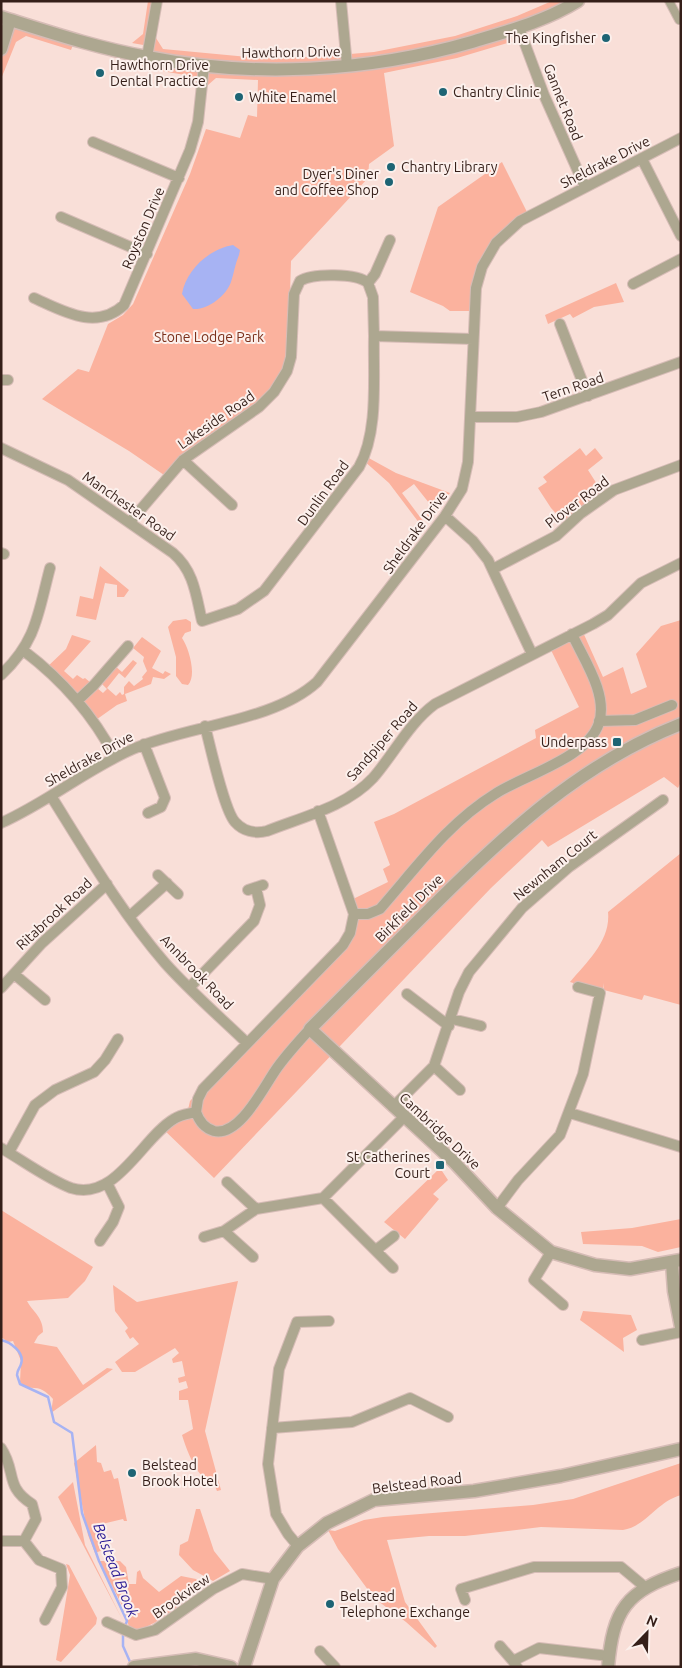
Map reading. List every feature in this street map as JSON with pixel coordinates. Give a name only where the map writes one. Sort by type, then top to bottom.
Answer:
[{"type":"street","points":[[147,57],[157,1]]},
{"type":"street","points":[[341,1],[347,66]]},
{"type":"street","name":"Hawthorn Drive","points":[[6,18],[95,45],[147,57],[204,66],[259,69],[347,66],[387,61],[446,49],[519,28],[578,1]]},
{"type":"street","points":[[669,1],[680,19]]},
{"type":"street","points":[[1,50],[6,18]]},
{"type":"street","name":"Gannet Road","points":[[519,28],[544,95],[585,186]]},
{"type":"street","name":"Royston Drive","points":[[34,298],[82,318],[110,315],[127,301],[179,178],[196,130],[204,66]]},
{"type":"street","name":"Sheldrake Drive","points":[[1,823],[51,796],[115,757],[144,744],[277,707],[310,689],[326,673],[445,516],[458,496],[466,475],[471,417],[476,288],[482,267],[496,243],[520,221],[681,138]]},
{"type":"street","points":[[93,142],[179,178]]},
{"type":"street","points":[[642,159],[681,236]]},
{"type":"street","points":[[61,217],[147,254]]},
{"type":"street","points":[[390,240],[375,274],[368,283],[373,293],[374,336],[474,339]]},
{"type":"street","points":[[633,284],[681,259]]},
{"type":"street","name":"Lakeside Road","points":[[130,522],[183,460],[264,403],[278,386],[292,357],[294,294],[300,281],[314,276],[351,276],[362,278],[368,283]]},
{"type":"street","points":[[560,324],[588,396]]},
{"type":"street","name":"Dunlin Road","points":[[202,621],[238,609],[264,591],[355,474],[363,460],[371,433],[374,336]]},
{"type":"street","name":"Tern Road","points":[[471,417],[530,415],[681,362]]},
{"type":"street","name":"Manchester Road","points":[[1,448],[62,476],[173,554],[186,568],[194,584],[202,621]]},
{"type":"street","points":[[183,460],[232,505]]},
{"type":"street","name":"Plover Road","points":[[493,569],[556,536],[610,493],[681,465]]},
{"type":"street","points":[[445,516],[473,540],[493,569],[532,654]]},
{"type":"street","name":"Sandpiper Road","points":[[206,726],[231,815],[238,825],[252,832],[263,832],[345,800],[362,788],[420,717],[435,704],[604,618],[646,580],[681,562]]},
{"type":"street","points":[[1,675],[24,651],[35,625],[50,568]]},
{"type":"street","points":[[572,634],[598,692],[601,705],[599,721],[635,720],[672,705]]},
{"type":"street","points":[[77,701],[94,685],[128,646]]},
{"type":"street","points":[[24,651],[56,679],[77,701],[98,728],[115,757]]},
{"type":"street","name":"Birkfield Drive","points":[[599,721],[592,737],[577,750],[502,790],[463,818],[439,841],[380,909],[368,914],[354,914],[350,933],[343,945],[203,1089],[196,1103],[196,1112],[200,1122],[211,1130],[224,1131],[232,1127],[246,1113],[290,1050],[310,1029],[481,858],[534,810],[607,760],[681,724]]},
{"type":"street","points":[[144,744],[165,798],[162,807],[148,813]]},
{"type":"street","name":"Annbrook Road","points":[[51,796],[107,884],[156,952],[189,988],[247,1043]]},
{"type":"street","name":"Newnham Court","points":[[392,1107],[434,1066],[459,992],[469,972],[522,908],[569,867],[663,800]]},
{"type":"street","points":[[318,811],[354,914]]},
{"type":"street","points":[[158,875],[178,894]]},
{"type":"street","points":[[130,916],[166,883]]},
{"type":"street","name":"Ritabrook Road","points":[[1,988],[54,931],[107,884]]},
{"type":"street","points":[[189,988],[254,921],[260,905],[256,888]]},
{"type":"street","points":[[14,974],[43,994]]},
{"type":"street","points":[[498,1208],[518,1180],[560,1135],[570,1113],[584,1074],[600,992],[578,986]]},
{"type":"street","points":[[407,994],[450,1023],[481,1026]]},
{"type":"street","name":"Cambridge Drive","points":[[310,1029],[392,1107],[453,1161],[498,1208],[550,1252],[595,1265],[630,1269],[677,1261]]},
{"type":"street","points":[[118,1039],[105,1060],[94,1072],[55,1090],[35,1105],[5,1150],[71,1188],[88,1189],[107,1183],[172,1120],[196,1112]]},
{"type":"street","points":[[434,1066],[460,1090]]},
{"type":"street","points":[[570,1113],[681,1146]]},
{"type":"street","points":[[204,1237],[224,1231],[256,1209],[323,1198],[404,1117]]},
{"type":"street","points":[[227,1182],[256,1209]]},
{"type":"street","points":[[100,1241],[111,1225],[119,1207],[107,1183]]},
{"type":"street","points":[[323,1198],[393,1268]]},
{"type":"street","points":[[224,1231],[253,1257]]},
{"type":"street","points":[[376,1250],[394,1236]]},
{"type":"street","points":[[550,1252],[534,1280],[564,1305]]},
{"type":"street","points":[[677,1261],[674,1291],[681,1327]]},
{"type":"street","points":[[298,1546],[276,1514],[268,1464],[279,1369],[297,1322],[329,1321]]},
{"type":"street","points":[[642,1340],[681,1332]]},
{"type":"street","points":[[272,1428],[352,1422],[410,1398],[448,1417]]},
{"type":"street","points":[[1,1448],[11,1466],[12,1484],[20,1497],[32,1504],[36,1519],[24,1541]]},
{"type":"street","name":"Belstead Road","points":[[244,1667],[273,1579],[298,1546],[327,1523],[374,1500],[474,1492],[561,1476],[681,1448]]},
{"type":"street","points":[[1,1541],[24,1541]]},
{"type":"street","points":[[24,1541],[39,1560],[61,1569],[62,1588],[45,1620]]},
{"type":"street","points":[[465,1600],[461,1589],[534,1567],[620,1567],[645,1586]]},
{"type":"street","points":[[500,1646],[515,1664],[539,1648],[608,1662],[613,1632],[620,1612],[645,1586],[681,1573]]},
{"type":"street","name":"Brookview","points":[[112,1625],[136,1635],[155,1630],[213,1589],[242,1574],[273,1579]]},
{"type":"street","points":[[320,1651],[335,1667]]},
{"type":"street","points":[[134,1667],[196,1659],[231,1667]]},
{"type":"green space","name":"Stone Lodge Park","points":[[148,1],[157,1],[151,37],[156,38],[163,49],[260,58],[314,57],[374,52],[455,36],[517,16],[552,1],[578,1],[519,27],[523,38],[518,40],[457,58],[384,73],[394,146],[369,164],[368,178],[291,261],[288,362],[264,398],[164,475],[129,451],[42,399],[78,369],[89,372],[108,324],[123,315],[133,304],[190,174],[206,129],[240,138],[248,115],[257,117],[258,80],[216,78],[208,85],[198,84],[191,76],[138,67],[140,56],[149,46],[132,43],[143,34]]},
{"type":"green space","points":[[1,17],[75,40],[71,50],[26,36],[16,42],[1,79]]},
{"type":"green space","points":[[502,162],[529,216],[490,253],[474,311],[450,311],[443,306],[410,292],[438,207]]},
{"type":"green space","points":[[616,283],[624,302],[594,307],[573,318],[570,314],[548,324],[545,315]]},
{"type":"green space","points":[[580,448],[586,456],[595,448],[603,458],[588,470],[602,492],[564,522],[551,508],[538,488],[547,482],[543,477]]},
{"type":"green space","points":[[365,456],[396,473],[450,493],[430,520],[427,515],[433,508],[414,484],[402,493],[426,525],[423,528],[389,483],[363,460]]},
{"type":"green space","points":[[100,566],[129,590],[124,597],[117,597],[117,585],[105,583],[96,620],[76,616],[80,596],[93,599]]},
{"type":"green space","points":[[186,619],[191,622],[191,631],[185,633],[182,638],[187,648],[192,669],[191,681],[188,685],[182,684],[176,676],[176,657],[168,627],[173,621]]},
{"type":"green space","points":[[681,620],[681,782],[678,788],[664,777],[548,847],[542,840],[491,888],[214,1178],[162,1128],[187,1114],[190,1101],[349,937],[351,900],[388,882],[383,869],[390,865],[374,822],[394,814],[536,738],[535,730],[579,707],[549,646],[582,630],[603,677],[623,667],[631,694],[647,687],[636,654],[661,626]]},
{"type":"green space","points":[[72,635],[91,641],[64,671],[73,679],[77,675],[83,679],[85,678],[103,693],[107,689],[101,683],[115,666],[122,672],[133,660],[137,663],[125,678],[119,673],[107,688],[116,696],[120,692],[122,695],[124,694],[124,687],[129,681],[134,686],[143,679],[142,677],[147,671],[143,661],[144,657],[133,648],[142,637],[161,651],[152,668],[163,674],[165,671],[171,674],[164,679],[153,677],[151,684],[125,694],[127,701],[117,705],[93,722],[45,669],[66,649]]},
{"type":"green space","points":[[681,853],[681,1005],[644,995],[642,1000],[604,990],[603,992],[604,983],[602,992],[570,982],[602,941],[606,932],[608,912]]},
{"type":"green space","points":[[440,1168],[448,1180],[433,1194],[439,1199],[405,1239],[384,1222]]},
{"type":"green space","points":[[1,1210],[93,1267],[85,1281],[68,1298],[27,1301],[40,1318],[43,1327],[43,1332],[34,1343],[57,1347],[83,1385],[107,1368],[113,1369],[51,1413],[53,1399],[44,1391],[38,1388],[26,1388],[20,1382],[21,1361],[13,1341],[8,1342],[1,1337]]},
{"type":"green space","points":[[681,1219],[681,1247],[658,1252],[642,1246],[583,1244],[581,1232],[632,1228]]},
{"type":"green space","points":[[238,1281],[205,1431],[221,1490],[217,1491],[214,1485],[201,1475],[195,1466],[182,1435],[193,1429],[188,1400],[179,1400],[179,1391],[188,1388],[186,1381],[179,1383],[178,1378],[185,1376],[182,1361],[173,1363],[172,1359],[179,1353],[175,1348],[135,1372],[122,1372],[115,1362],[139,1344],[133,1337],[130,1339],[125,1331],[128,1328],[115,1311],[113,1285],[137,1302]]},
{"type":"green space","points":[[583,1311],[631,1315],[637,1330],[623,1338],[624,1352],[580,1320]]},
{"type":"green space","points":[[96,1445],[97,1462],[101,1463],[104,1472],[111,1470],[114,1479],[118,1478],[127,1521],[123,1519],[102,1524],[108,1548],[95,1553],[88,1535],[74,1463]]},
{"type":"green space","points":[[681,1463],[681,1495],[672,1498],[631,1528],[623,1530],[541,1527],[465,1536],[429,1536],[387,1540],[405,1602],[437,1646],[435,1648],[406,1622],[374,1598],[338,1549],[328,1530],[335,1531],[364,1520],[383,1517],[533,1505],[573,1499]]},
{"type":"green space","points":[[73,1482],[85,1545],[122,1619],[58,1497]]},
{"type":"green space","points":[[196,1509],[200,1509],[214,1551],[230,1571],[213,1581],[193,1570],[179,1555],[180,1545],[188,1541]]},
{"type":"green space","points":[[99,1561],[120,1561],[126,1567],[129,1584],[136,1584],[137,1572],[140,1570],[143,1578],[159,1592],[181,1576],[196,1579],[201,1584],[199,1589],[156,1622],[138,1630],[130,1630],[123,1607]]},
{"type":"green space","points":[[66,1564],[69,1565],[97,1618],[96,1624],[61,1662],[56,1660],[70,1575]]},
{"type":"water","points":[[233,245],[240,250],[229,287],[221,297],[210,305],[193,309],[182,294],[188,277],[207,256],[224,247]]},
{"type":"waterway","name":"Belstead Brook","points":[[1,1340],[12,1345],[21,1355],[22,1360],[17,1372],[20,1384],[48,1397],[54,1422],[72,1433],[82,1513],[99,1561],[127,1621],[125,1626]]},
{"type":"waterway","name":"Belstead Brook","points":[[123,1632],[123,1646],[131,1664]]},
{"type":"place","name":"The Kingfisher","points":[[606,38]]},
{"type":"place","name":"Hawthorn Drive Dental Practice","points":[[100,73]]},
{"type":"place","name":"Chantry Clinic","points":[[443,92]]},
{"type":"place","name":"White Enamel","points":[[239,97]]},
{"type":"place","name":"Chantry Library","points":[[391,167]]},
{"type":"place","name":"Dyer's Diner and Coffee Shop","points":[[389,182]]},
{"type":"place","name":"Underpass","points":[[617,742]]},
{"type":"place","name":"St Catherines Court","points":[[440,1165]]},
{"type":"place","name":"Belstead Brook Hotel","points":[[132,1473]]},
{"type":"place","name":"Belstead Telephone Exchange","points":[[330,1604]]}]
